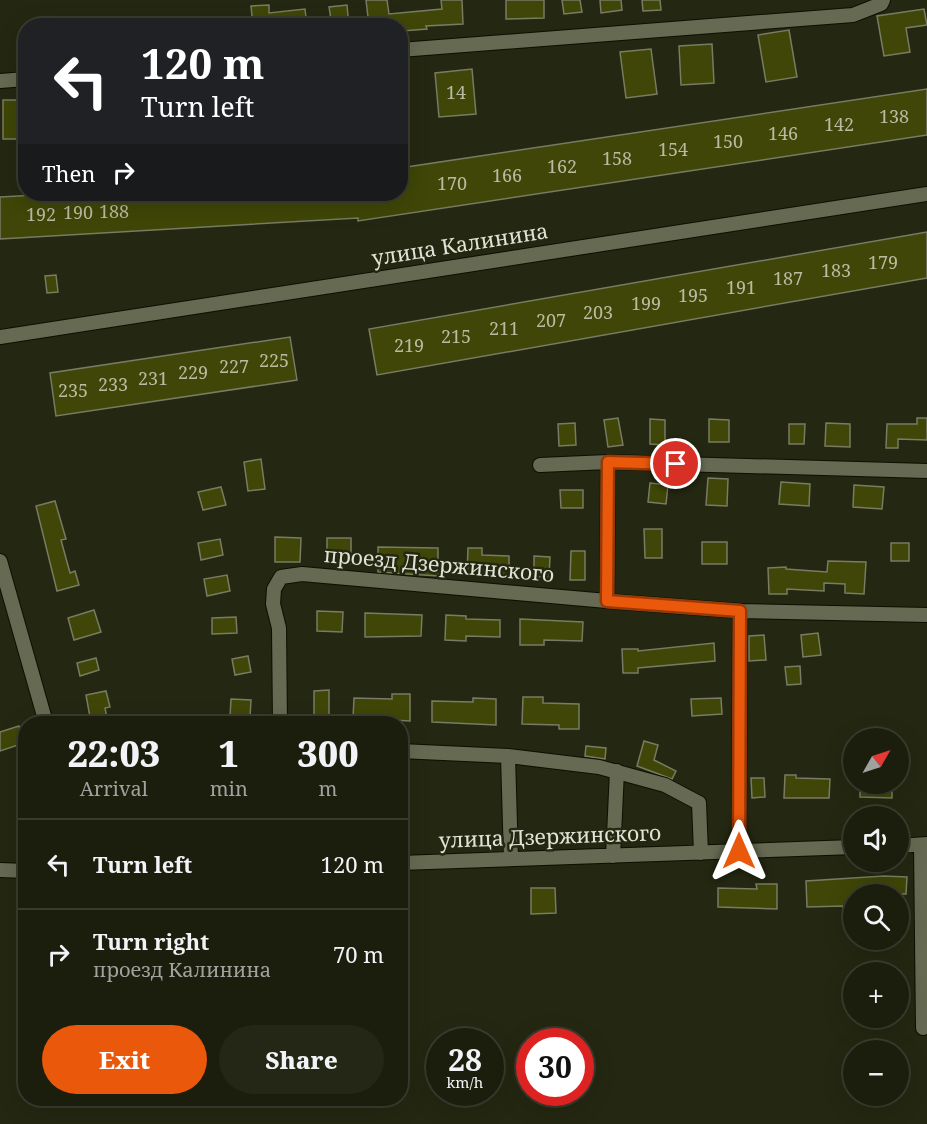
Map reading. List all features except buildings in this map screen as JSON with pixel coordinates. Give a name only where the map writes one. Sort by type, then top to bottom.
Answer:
[{"type":"street","points":[[408,49],[853,15],[881,4],[883,0]]},
{"type":"street","points":[[0,81],[18,80]]},
{"type":"street","name":"улица Калинина","points":[[0,337],[927,194]]},
{"type":"street","points":[[607,601],[608,462]]},
{"type":"street","points":[[540,465],[608,462],[927,471]]},
{"type":"street","points":[[0,561],[44,716]]},
{"type":"street","name":"проезд Дзержинского","points":[[280,716],[279,628],[273,604],[274,589],[281,577],[302,574],[740,611],[927,615]]},
{"type":"street","points":[[739,851],[740,611]]},
{"type":"street","points":[[408,752],[508,756],[599,766],[665,785],[699,803],[701,853]]},
{"type":"street","points":[[508,756],[511,859]]},
{"type":"street","points":[[613,856],[616,771]]},
{"type":"street","points":[[909,846],[924,845],[923,1028]]},
{"type":"street","name":"улица Дзержинского","points":[[408,863],[843,847]]},
{"type":"street","points":[[0,870],[18,871]]},
{"type":"route","points":[[676,464],[608,462],[607,601],[740,611],[739,851]]}]
